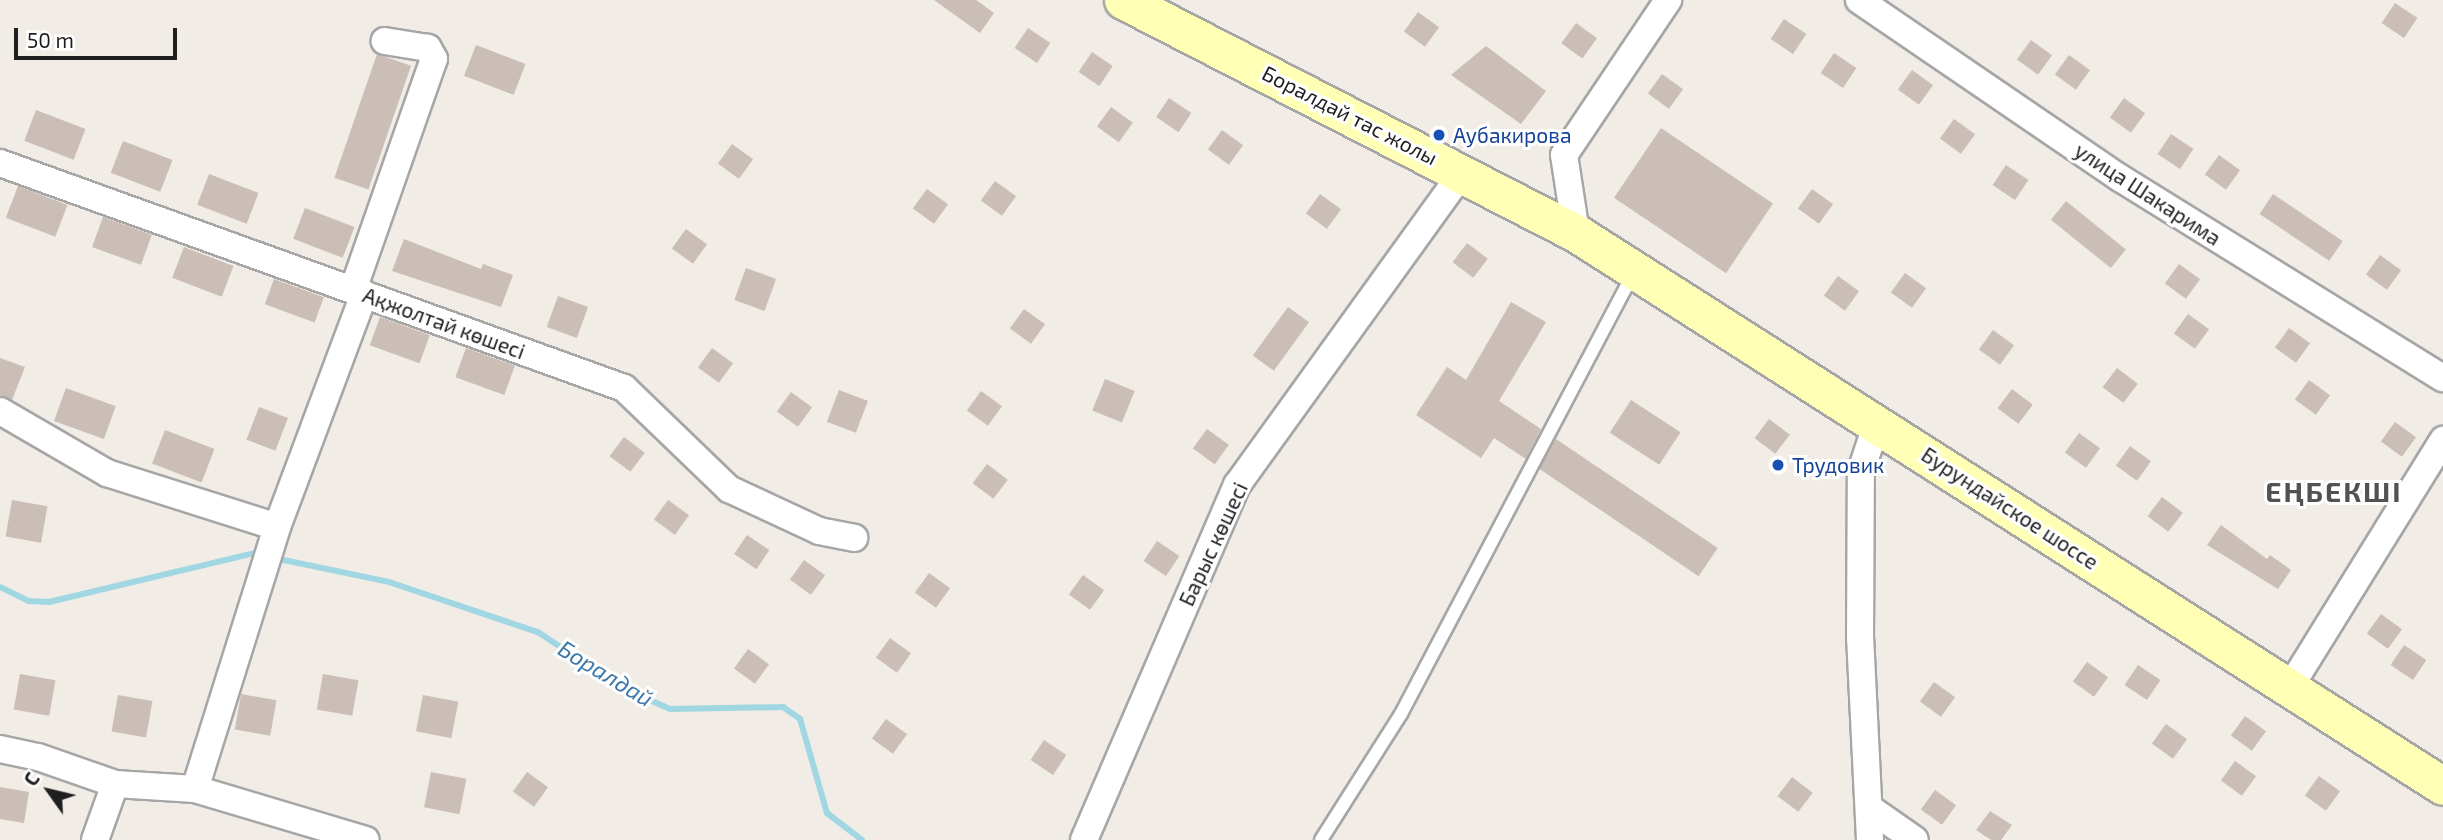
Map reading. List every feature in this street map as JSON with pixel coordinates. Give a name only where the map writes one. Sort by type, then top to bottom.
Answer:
[{"type":"main road","name":"Боралдай тас жолы","points":[[1123,0],[1463,172],[1576,233]]},
{"type":"main road","name":"Бурундайское шоссе","points":[[1576,233],[2443,786]]},
{"type":"street","points":[[1576,233],[1564,155],[1668,0]]},
{"type":"street","name":"улица Шакарима","points":[[1859,0],[2120,178],[2443,379]]},
{"type":"street","points":[[195,789],[277,527],[359,292],[434,59],[428,48],[385,41]]},
{"type":"street","name":"Ақжолтай көшесі","points":[[0,163],[624,388],[729,489],[820,531],[854,538]]},
{"type":"street","name":"Барыс көшесі","points":[[1084,840],[1237,485],[1463,172]]},
{"type":"street","points":[[0,411],[107,473],[277,527]]},
{"type":"street","points":[[1870,840],[1872,810],[1860,638],[1860,485],[1877,423]]},
{"type":"street","points":[[2290,687],[2443,440]]},
{"type":"street","points":[[0,749],[38,757],[115,783],[195,789],[366,840]]},
{"type":"street","points":[[94,840],[115,783]]},
{"type":"street","points":[[1872,810],[1915,840]]},
{"type":"lane","points":[[1321,840],[1401,713],[1634,270]]},
{"type":"building","points":[[934,0],[976,0],[994,13],[980,33]]},
{"type":"building","points":[[2395,3],[2417,18],[2404,38],[2382,23]]},
{"type":"building","points":[[1418,12],[1439,27],[1425,47],[1404,31]]},
{"type":"building","points":[[1784,19],[1806,34],[1793,54],[1771,39]]},
{"type":"building","points":[[1576,23],[1597,38],[1582,59],[1561,43]]},
{"type":"building","points":[[1028,28],[1050,43],[1037,63],[1015,48]]},
{"type":"building","points":[[2031,40],[2052,55],[2038,75],[2017,59]]},
{"type":"building","points":[[476,45],[525,64],[514,95],[464,76]]},
{"type":"building","points":[[1486,46],[1546,91],[1521,124],[1451,75]]},
{"type":"building","points":[[1092,52],[1113,66],[1099,86],[1079,72]]},
{"type":"building","points":[[1834,53],[1856,68],[1843,88],[1821,73]]},
{"type":"building","points":[[377,54],[411,66],[368,190],[334,178]]},
{"type":"building","points":[[2069,55],[2090,70],[2076,90],[2055,74]]},
{"type":"building","points":[[1912,70],[1933,85],[1919,105],[1898,89]]},
{"type":"building","points":[[1662,74],[1683,89],[1669,109],[1648,93]]},
{"type":"building","points":[[1169,98],[1191,113],[1179,132],[1156,117]]},
{"type":"building","points":[[2124,98],[2145,113],[2131,133],[2110,117]]},
{"type":"building","points":[[1111,107],[1133,123],[1119,142],[1097,126]]},
{"type":"building","points":[[36,110],[85,129],[74,160],[24,141]]},
{"type":"building","points":[[1954,119],[1975,134],[1961,154],[1940,138]]},
{"type":"building","points":[[1661,128],[1773,203],[1726,273],[1614,198]]},
{"type":"building","points":[[1222,130],[1243,145],[1229,165],[1208,149]]},
{"type":"building","points":[[2171,134],[2193,149],[2180,169],[2158,154]]},
{"type":"building","points":[[123,141],[172,160],[160,192],[111,173]]},
{"type":"building","points":[[732,144],[753,159],[739,179],[718,163]]},
{"type":"building","points":[[2219,155],[2240,170],[2226,190],[2205,174]]},
{"type":"building","points":[[2006,165],[2028,180],[2015,200],[1993,185]]},
{"type":"building","points":[[209,174],[258,193],[247,224],[197,205]]},
{"type":"building","points":[[995,181],[1016,196],[1002,216],[981,200]]},
{"type":"building","points":[[18,186],[67,205],[55,237],[6,218]]},
{"type":"building","points":[[927,189],[948,204],[934,224],[913,208]]},
{"type":"building","points":[[1812,189],[1833,204],[1819,224],[1798,208]]},
{"type":"building","points":[[1320,194],[1341,209],[1327,229],[1306,213]]},
{"type":"building","points":[[2273,194],[2343,241],[2329,261],[2260,214]]},
{"type":"building","points":[[2066,201],[2126,249],[2111,268],[2051,220]]},
{"type":"building","points":[[305,208],[354,227],[343,258],[293,239]]},
{"type":"building","points":[[103,217],[152,235],[141,265],[92,247]]},
{"type":"building","points":[[686,229],[707,244],[693,264],[672,248]]},
{"type":"building","points":[[404,239],[481,269],[483,264],[513,275],[501,307],[392,271]]},
{"type":"building","points":[[1467,243],[1488,259],[1473,278],[1453,262]]},
{"type":"building","points":[[184,247],[233,266],[222,297],[172,278]]},
{"type":"building","points":[[2380,255],[2401,270],[2387,290],[2366,274]]},
{"type":"building","points":[[2179,264],[2200,279],[2186,299],[2165,283]]},
{"type":"building","points":[[746,268],[776,279],[764,311],[734,300]]},
{"type":"building","points":[[1905,273],[1926,288],[1912,308],[1891,292]]},
{"type":"building","points":[[1838,276],[1859,291],[1845,311],[1824,295]]},
{"type":"building","points":[[274,279],[324,297],[315,322],[265,304]]},
{"type":"building","points":[[558,296],[588,307],[577,338],[547,327]]},
{"type":"building","points":[[1511,302],[1546,322],[1499,401],[1541,429],[1526,459],[1494,438],[1481,458],[1416,415],[1447,367],[1466,380]]},
{"type":"building","points":[[1288,307],[1309,322],[1274,371],[1253,356]]},
{"type":"building","points":[[1024,309],[1045,324],[1031,344],[1010,328]]},
{"type":"building","points":[[2188,314],[2209,329],[2195,349],[2174,333]]},
{"type":"building","points":[[380,317],[430,335],[420,363],[370,345]]},
{"type":"building","points":[[2289,328],[2310,343],[2296,363],[2275,347]]},
{"type":"building","points":[[1993,330],[2014,345],[2000,365],[1979,349]]},
{"type":"building","points":[[466,348],[515,366],[504,395],[455,377]]},
{"type":"building","points":[[712,348],[733,363],[719,383],[698,367]]},
{"type":"building","points":[[0,358],[25,367],[12,400],[0,395]]},
{"type":"building","points":[[2117,368],[2138,384],[2123,403],[2103,387]]},
{"type":"building","points":[[1105,379],[1135,391],[1122,423],[1092,411]]},
{"type":"building","points":[[2309,380],[2330,395],[2316,415],[2295,399]]},
{"type":"building","points":[[66,388],[116,406],[104,439],[54,421]]},
{"type":"building","points":[[2012,389],[2033,405],[2018,424],[1998,408]]},
{"type":"building","points":[[839,390],[868,401],[856,433],[827,422]]},
{"type":"building","points":[[981,391],[1002,406],[988,426],[967,410]]},
{"type":"building","points":[[791,392],[812,407],[798,427],[777,411]]},
{"type":"building","points":[[1631,400],[1680,432],[1659,465],[1610,433]]},
{"type":"building","points":[[259,407],[288,418],[275,451],[246,440]]},
{"type":"building","points":[[1769,419],[1790,435],[1775,454],[1755,438]]},
{"type":"building","points":[[2395,422],[2416,437],[2402,457],[2381,441]]},
{"type":"building","points":[[1207,429],[1229,445],[1215,464],[1193,448]]},
{"type":"building","points":[[165,430],[214,449],[202,483],[152,464]]},
{"type":"building","points":[[2079,433],[2100,448],[2086,468],[2065,452]]},
{"type":"building","points":[[624,437],[645,453],[630,472],[610,456]]},
{"type":"building","points":[[1556,439],[1718,548],[1699,576],[1537,467]]},
{"type":"building","points":[[2130,446],[2151,461],[2137,481],[2116,465]]},
{"type":"building","points":[[987,464],[1008,480],[993,499],[973,483]]},
{"type":"building","points":[[2162,497],[2183,513],[2168,532],[2148,516]]},
{"type":"building","points":[[12,500],[47,506],[41,543],[6,536]]},
{"type":"building","points":[[668,500],[689,515],[675,535],[654,519]]},
{"type":"building","points":[[2221,525],[2267,559],[2270,555],[2291,570],[2278,589],[2207,545]]},
{"type":"building","points":[[747,535],[769,550],[757,569],[734,554]]},
{"type":"building","points":[[1157,541],[1179,556],[1166,576],[1144,561]]},
{"type":"building","points":[[804,560],[825,575],[811,595],[790,579]]},
{"type":"building","points":[[929,573],[950,588],[936,608],[915,592]]},
{"type":"building","points":[[1083,575],[1104,590],[1090,610],[1069,594]]},
{"type":"building","points":[[2381,614],[2402,629],[2388,649],[2367,633]]},
{"type":"building","points":[[890,638],[911,653],[897,673],[876,657]]},
{"type":"building","points":[[2404,645],[2426,660],[2413,680],[2391,665]]},
{"type":"building","points":[[748,649],[769,664],[755,684],[734,668]]},
{"type":"building","points":[[2087,662],[2108,677],[2094,697],[2073,681]]},
{"type":"building","points":[[2138,665],[2160,680],[2147,700],[2125,685]]},
{"type":"building","points":[[20,674],[55,680],[49,716],[14,709]]},
{"type":"building","points":[[323,674],[358,680],[352,716],[317,709]]},
{"type":"building","points":[[1934,682],[1955,697],[1941,717],[1920,701]]},
{"type":"building","points":[[241,694],[276,700],[270,736],[235,729]]},
{"type":"building","points":[[118,695],[152,701],[146,738],[112,731]]},
{"type":"building","points":[[423,695],[458,702],[451,738],[416,731]]},
{"type":"building","points":[[2245,716],[2266,731],[2252,751],[2231,735]]},
{"type":"building","points":[[886,719],[907,734],[893,754],[872,738]]},
{"type":"building","points":[[2166,724],[2187,739],[2173,759],[2152,743]]},
{"type":"building","points":[[1044,740],[1066,755],[1053,775],[1031,760]]},
{"type":"building","points":[[2235,761],[2256,776],[2242,796],[2221,780]]},
{"type":"building","points":[[431,772],[466,779],[459,814],[424,807]]},
{"type":"building","points":[[527,772],[548,787],[534,807],[513,791]]},
{"type":"building","points":[[2319,776],[2340,791],[2326,811],[2305,795]]},
{"type":"building","points":[[1792,777],[1813,793],[1798,812],[1778,796]]},
{"type":"building","points":[[0,787],[29,792],[24,823],[0,819]]},
{"type":"building","points":[[1935,790],[1956,805],[1942,825],[1921,809]]},
{"type":"building","points":[[1990,811],[2012,825],[2001,840],[1991,840],[1976,830]]},
{"type":"waterway","name":"Боралдай","points":[[0,587],[29,601],[49,602],[255,553]]},
{"type":"waterway","name":"Боралдай","points":[[279,559],[389,582],[538,632],[622,688],[670,709],[783,707],[800,719],[827,813],[862,840]]},
{"type":"place","name":"Аубакирова","points":[[1439,135]]},
{"type":"place","name":"Трудовик","points":[[1778,465]]},
{"type":"district","name":"ЕҢБЕКШІ","points":[[2334,491]]}]
